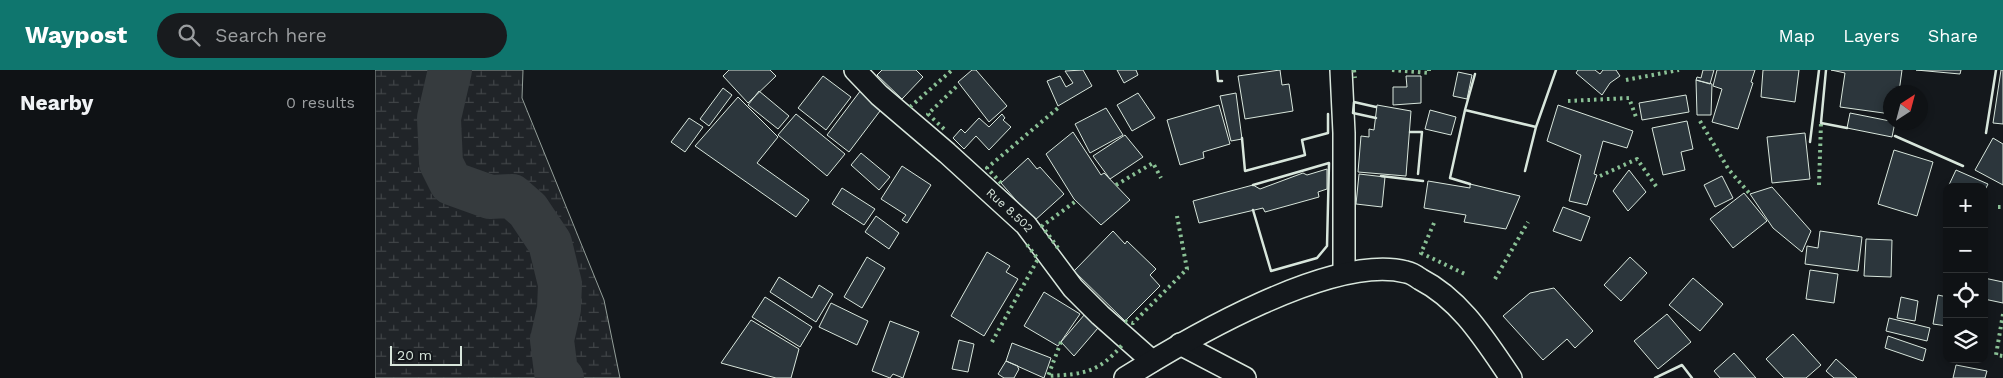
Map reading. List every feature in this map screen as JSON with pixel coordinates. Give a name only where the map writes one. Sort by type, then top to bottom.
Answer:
[{"type":"street","name":"Rue 8.502","points":[[855,70],[879,95],[947,153],[1026,225],[1073,288],[1099,315],[1152,361]]},
{"type":"street","points":[[1341,70],[1344,134],[1344,273]]},
{"type":"street","points":[[1125,378],[1180,344],[1241,313],[1302,287],[1344,273],[1384,269],[1408,272],[1428,283],[1459,308],[1482,336],[1511,378]]},
{"type":"street","points":[[1180,344],[1245,378]]},
{"type":"green space","points":[[375,70],[523,70],[522,98],[604,300],[620,378],[375,378]]},
{"type":"building","points":[[729,70],[770,70],[776,76],[748,103],[723,76]]},
{"type":"building","points":[[882,70],[916,70],[923,77],[902,99],[877,75]]},
{"type":"building","points":[[972,70],[976,70],[1007,106],[989,122],[958,82]]},
{"type":"building","points":[[1083,70],[1092,86],[1058,106],[1047,81],[1060,76],[1066,87],[1073,83],[1065,71]]},
{"type":"building","points":[[1117,70],[1136,70],[1138,75],[1124,83]]},
{"type":"building","points":[[1280,70],[1282,85],[1289,84],[1293,111],[1245,119],[1238,76]]},
{"type":"building","points":[[1578,70],[1595,70],[1600,74],[1603,70],[1616,70],[1620,76],[1610,83],[1602,95],[1576,73]]},
{"type":"building","points":[[1703,70],[1714,70],[1710,84],[1696,80],[1697,77],[1701,78]]},
{"type":"building","points":[[1717,70],[1755,70],[1751,82],[1753,83],[1738,129],[1712,122],[1722,89],[1713,86]]},
{"type":"building","points":[[1763,70],[1799,70],[1795,102],[1761,97]]},
{"type":"building","points":[[1831,70],[1902,70],[1900,85],[1883,85],[1883,113],[1840,107],[1845,73]]},
{"type":"building","points":[[1916,70],[1961,70],[1960,74]]},
{"type":"building","points":[[2001,70],[2003,70],[2003,124],[1993,123]]},
{"type":"building","points":[[1458,72],[1472,75],[1467,99],[1453,96]]},
{"type":"building","points":[[823,76],[851,97],[826,130],[798,108]]},
{"type":"building","points":[[1406,76],[1421,76],[1421,103],[1393,105],[1393,87],[1407,87]]},
{"type":"building","points":[[1696,80],[1712,84],[1711,115],[1697,115]]},
{"type":"building","points":[[723,88],[732,95],[709,126],[700,119]]},
{"type":"building","points":[[861,90],[883,107],[849,152],[827,135]]},
{"type":"building","points":[[759,91],[789,116],[778,129],[748,105]]},
{"type":"building","points":[[1138,93],[1155,118],[1132,131],[1117,105]]},
{"type":"building","points":[[1236,93],[1242,139],[1231,141],[1220,96]]},
{"type":"building","points":[[1686,95],[1689,112],[1642,120],[1639,103]]},
{"type":"building","points":[[738,97],[778,137],[757,163],[809,200],[796,217],[695,146]]},
{"type":"building","points":[[1219,105],[1230,144],[1203,152],[1204,158],[1180,165],[1167,120]]},
{"type":"building","points":[[1377,105],[1411,111],[1406,176],[1358,172],[1361,136],[1369,137],[1369,129],[1374,130]]},
{"type":"building","points":[[1558,105],[1633,131],[1627,148],[1603,141],[1594,174],[1597,175],[1587,205],[1569,201],[1581,155],[1547,141]]},
{"type":"building","points":[[1106,108],[1123,135],[1090,153],[1075,124]]},
{"type":"building","points":[[1430,110],[1456,117],[1451,135],[1425,129]]},
{"type":"building","points":[[1850,113],[1883,120],[1883,130],[1893,130],[1892,137],[1847,128]]},
{"type":"building","points":[[796,114],[845,154],[827,176],[778,135]]},
{"type":"building","points":[[1002,114],[1005,118],[1003,120],[1011,127],[989,150],[976,136],[964,149],[953,138],[961,129],[965,133],[979,118],[989,127]]},
{"type":"building","points":[[689,118],[703,127],[685,152],[671,142]]},
{"type":"building","points":[[1687,121],[1693,149],[1681,152],[1685,170],[1663,175],[1652,128]]},
{"type":"building","points":[[1073,132],[1101,175],[1104,173],[1130,200],[1101,225],[1074,199],[1046,154]]},
{"type":"building","points":[[1805,133],[1810,179],[1772,183],[1767,137]]},
{"type":"building","points":[[1125,135],[1143,157],[1110,179],[1093,156]]},
{"type":"building","points":[[1993,138],[2003,144],[2003,185],[1975,170]]},
{"type":"building","points":[[1894,150],[1933,162],[1917,216],[1878,204]]},
{"type":"building","points":[[861,153],[890,177],[879,190],[851,165]]},
{"type":"building","points":[[1028,158],[1037,169],[1040,167],[1064,194],[1034,221],[1001,183]]},
{"type":"building","points":[[902,166],[931,185],[907,223],[902,220],[906,215],[881,199]]},
{"type":"building","points":[[1327,169],[1327,189],[1318,192],[1319,197],[1265,212],[1263,208],[1199,223],[1193,201],[1253,185],[1260,189],[1303,173],[1307,175]]},
{"type":"building","points":[[1629,170],[1646,192],[1628,211],[1613,191]]},
{"type":"building","points":[[1956,170],[1986,183],[1950,183]]},
{"type":"building","points":[[1359,174],[1385,177],[1382,207],[1356,204]]},
{"type":"building","points":[[1722,176],[1733,198],[1715,207],[1704,185]]},
{"type":"building","points":[[1428,181],[1470,188],[1470,184],[1520,196],[1506,229],[1464,222],[1466,215],[1424,208]]},
{"type":"building","points":[[1772,187],[1811,231],[1802,252],[1773,228],[1750,194]]},
{"type":"building","points":[[842,188],[875,209],[864,225],[832,204]]},
{"type":"building","points":[[1744,193],[1767,221],[1733,248],[1710,219]]},
{"type":"building","points":[[1563,207],[1590,217],[1581,241],[1553,231]]},
{"type":"building","points":[[876,216],[899,233],[889,249],[865,232]]},
{"type":"building","points":[[1113,231],[1125,244],[1127,241],[1156,269],[1150,275],[1160,286],[1125,321],[1074,271]]},
{"type":"building","points":[[1820,231],[1862,237],[1858,271],[1805,264],[1807,246],[1818,248]]},
{"type":"building","points":[[1866,239],[1892,240],[1891,277],[1864,276]]},
{"type":"building","points":[[987,252],[1010,266],[1006,272],[1018,279],[984,336],[951,316]]},
{"type":"building","points":[[867,257],[885,268],[862,308],[844,297]]},
{"type":"building","points":[[1630,257],[1647,273],[1621,301],[1604,285]]},
{"type":"building","points":[[1810,270],[1838,274],[1834,303],[1806,299]]},
{"type":"building","points":[[779,277],[812,298],[819,285],[833,294],[816,322],[770,292]]},
{"type":"building","points":[[1693,278],[1723,304],[1700,331],[1669,305]]},
{"type":"building","points":[[1988,279],[2003,282],[2003,303],[1988,300]]},
{"type":"building","points":[[1554,288],[1593,331],[1575,348],[1567,339],[1543,360],[1503,316],[1530,293]]},
{"type":"building","points":[[1044,292],[1080,314],[1058,346],[1024,326]]},
{"type":"building","points":[[1938,295],[1943,296],[1943,325],[1933,324]]},
{"type":"building","points":[[765,297],[812,327],[800,347],[752,317]]},
{"type":"building","points":[[1901,297],[1918,301],[1915,321],[1897,318]]},
{"type":"building","points":[[831,303],[868,321],[857,345],[819,327]]},
{"type":"building","points":[[1085,314],[1098,328],[1074,356],[1061,342]]},
{"type":"building","points":[[1667,314],[1691,342],[1658,369],[1634,341]]},
{"type":"building","points":[[1889,318],[1930,328],[1927,341],[1886,331]]},
{"type":"building","points":[[751,320],[799,349],[791,378],[776,378],[721,363]]},
{"type":"building","points":[[890,321],[919,332],[903,378],[893,374],[890,378],[872,371]]},
{"type":"building","points":[[1793,334],[1821,365],[1806,378],[1784,378],[1766,359]]},
{"type":"building","points":[[1888,336],[1926,349],[1923,361],[1885,348]]},
{"type":"building","points":[[959,340],[974,344],[968,372],[952,369]]},
{"type":"building","points":[[1012,343],[1051,358],[1044,378],[1006,361]]},
{"type":"building","points":[[1734,353],[1756,378],[1720,378],[1714,371]]},
{"type":"building","points":[[1836,359],[1857,378],[1834,378],[1826,371]]},
{"type":"building","points":[[1006,361],[1018,366],[1019,369],[1014,378],[1004,378],[998,374]]},
{"type":"building","points":[[1956,365],[1987,371],[1985,378],[1953,378]]},
{"type":"waterway","points":[[450,70],[439,118],[441,163],[451,183],[490,197],[512,196],[528,210],[550,243],[560,284],[559,309],[552,340],[556,372],[562,378]]},
{"type":"hedge","points":[[910,107],[952,70]]},
{"type":"hedge","points":[[1354,70],[1355,78]]},
{"type":"hedge","points":[[1392,70],[1429,73],[1429,70]]},
{"type":"hedge","points":[[1626,80],[1679,70]]},
{"type":"hedge","points":[[944,129],[928,114],[959,84]]},
{"type":"hedge","points":[[1568,101],[1629,98],[1636,117]]},
{"type":"hedge","points":[[1001,183],[987,168],[1058,108]]},
{"type":"hedge","points":[[1700,121],[1729,170],[1750,194]]},
{"type":"hedge","points":[[1819,185],[1821,123]]},
{"type":"hedge","points":[[1600,176],[1637,159],[1658,189]]},
{"type":"hedge","points":[[1116,185],[1153,163],[1161,178]]},
{"type":"hedge","points":[[1058,248],[1042,226],[1076,201]]},
{"type":"hedge","points":[[1998,207],[2003,207]]},
{"type":"hedge","points":[[1125,321],[1133,323],[1187,269],[1177,216]]},
{"type":"hedge","points":[[1495,279],[1528,222]]},
{"type":"hedge","points":[[1434,223],[1421,253],[1465,274]]},
{"type":"hedge","points":[[992,342],[1038,259],[1025,242]]},
{"type":"hedge","points":[[2003,314],[1996,355],[2003,356]]},
{"type":"hedge","points":[[1061,342],[1048,376],[1081,373],[1090,370],[1106,361],[1123,344]]},
{"type":"wall","points":[[1217,70],[1218,81],[1222,81]]},
{"type":"wall","points":[[1525,171],[1536,127],[1556,70]]},
{"type":"wall","points":[[1810,142],[1819,70]]},
{"type":"wall","points":[[1826,70],[1821,123],[1847,128]]},
{"type":"wall","points":[[1986,133],[1996,70]]},
{"type":"wall","points":[[1465,110],[1475,74]]},
{"type":"wall","points":[[1376,107],[1354,102],[1353,113],[1376,118]]},
{"type":"wall","points":[[1470,184],[1450,178],[1465,110],[1536,127]]},
{"type":"wall","points":[[1242,138],[1245,171],[1305,155],[1302,140],[1328,133],[1328,114]]},
{"type":"wall","points":[[1410,132],[1422,132],[1418,174]]},
{"type":"wall","points":[[1895,136],[1963,166]]},
{"type":"wall","points":[[1253,185],[1329,163],[1327,246],[1317,258],[1271,271],[1253,210]]},
{"type":"wall","points":[[1381,176],[1423,181]]},
{"type":"wall","points":[[1655,378],[1682,365],[1692,378]]}]
